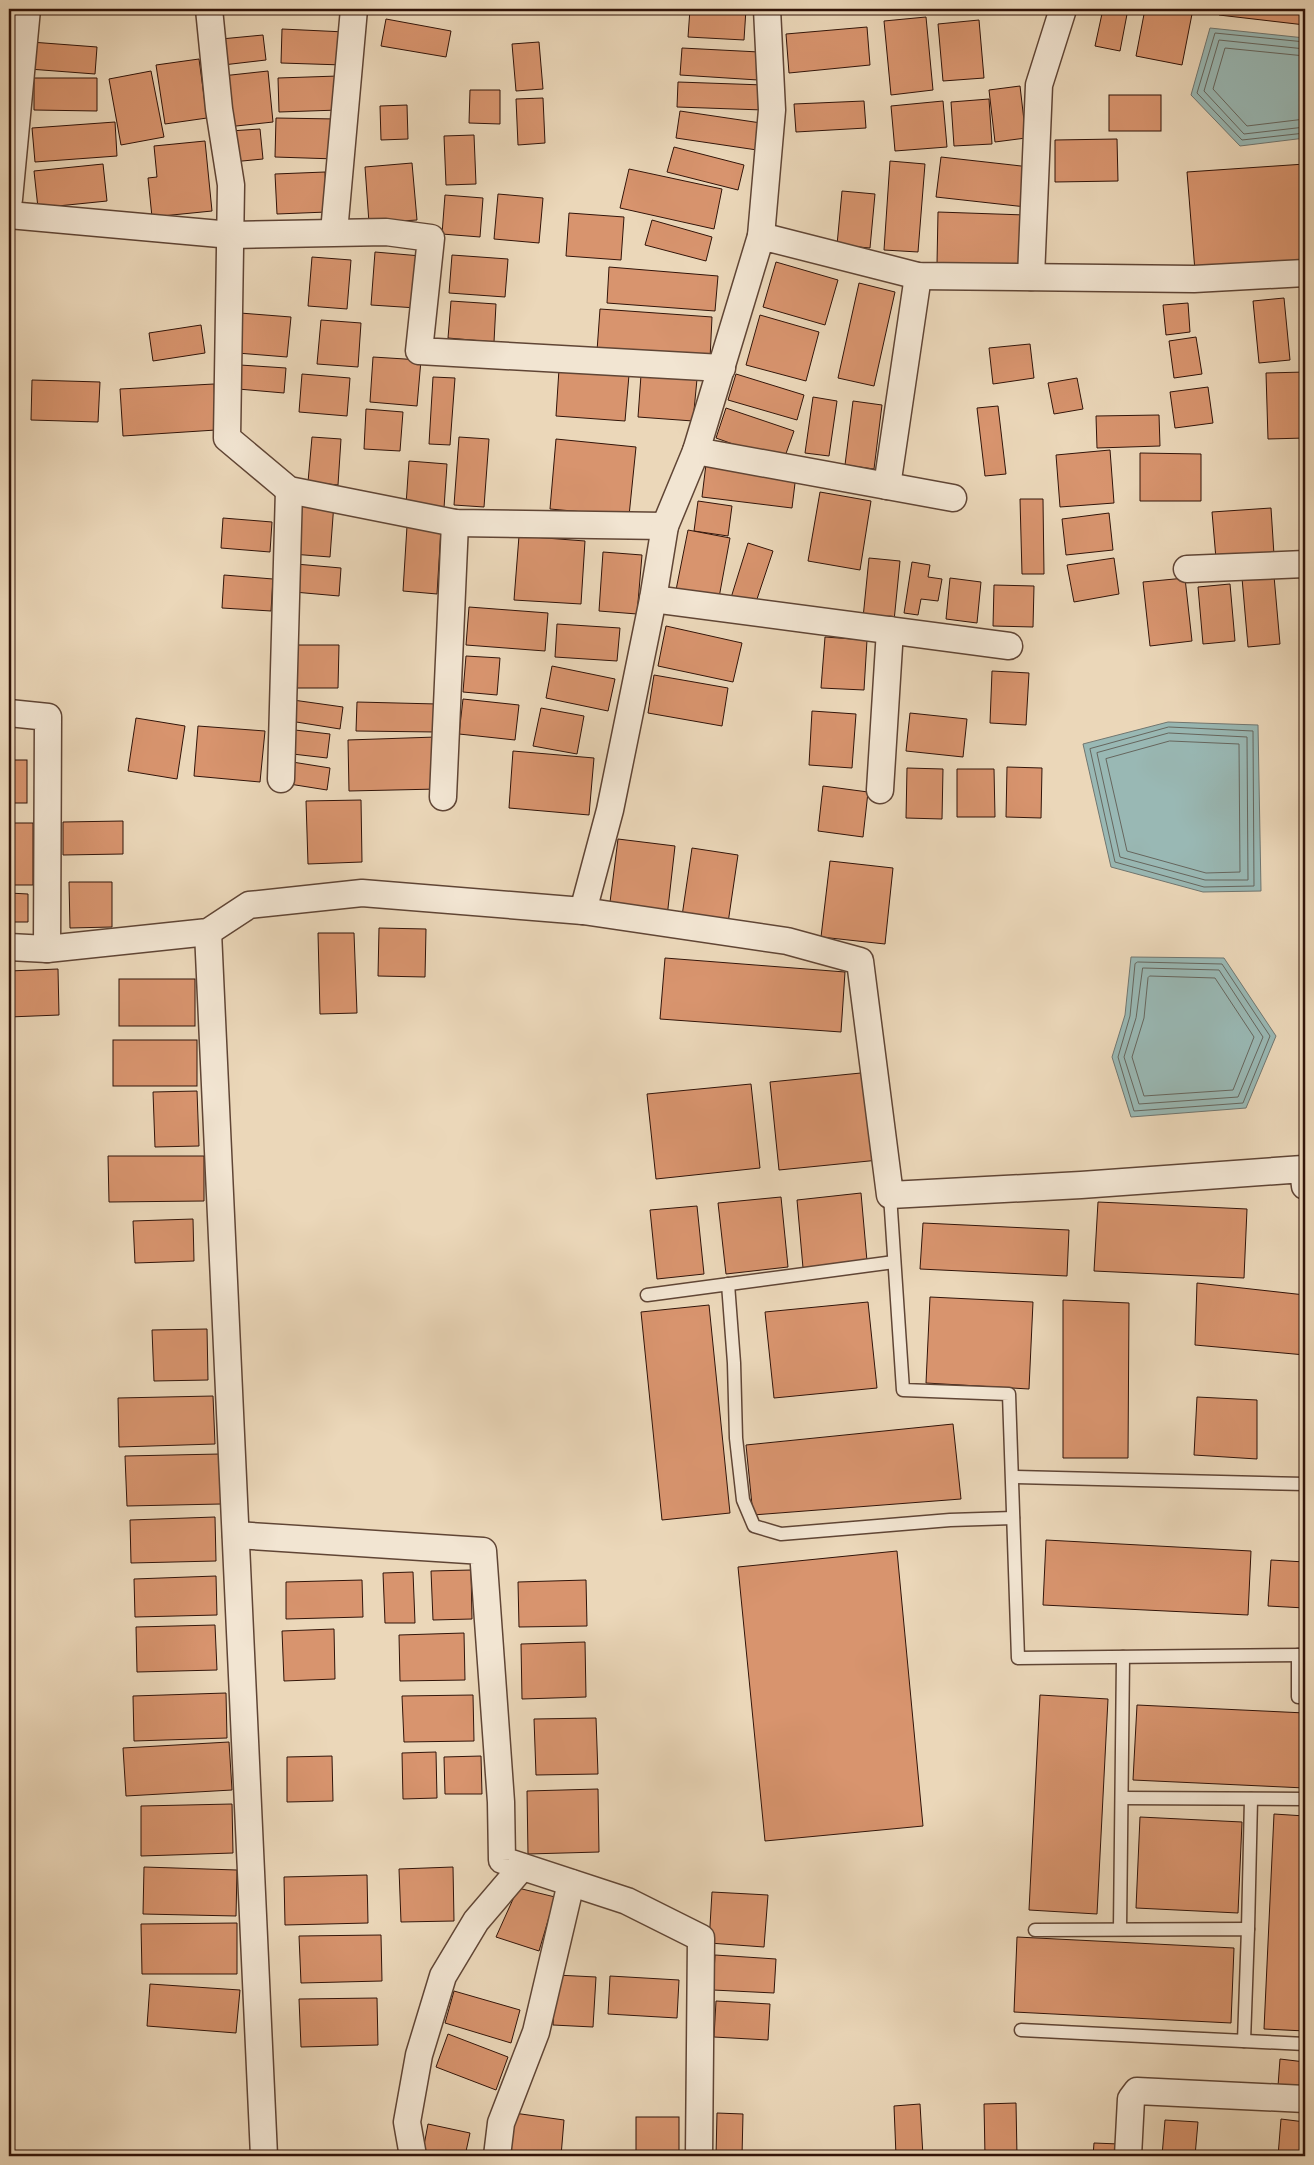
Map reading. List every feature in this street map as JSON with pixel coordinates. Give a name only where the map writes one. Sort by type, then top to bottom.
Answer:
[{"type":"street","points":[[9,199],[27,9]]},
{"type":"street","points":[[208,9],[219,109],[231,185],[227,438],[289,490],[455,523],[665,526]]},
{"type":"street","points":[[334,232],[354,9]]},
{"type":"street","points":[[583,911],[610,810],[653,599],[665,526],[696,451],[760,236],[772,110],[767,9]]},
{"type":"street","points":[[1031,277],[1039,85],[1063,9]]},
{"type":"street","points":[[9,215],[231,235],[386,232],[431,238],[419,351],[722,368]]},
{"type":"street","points":[[760,236],[918,276],[1194,279],[1305,273]]},
{"type":"street","points":[[887,486],[918,276]]},
{"type":"street","points":[[696,451],[952,498]]},
{"type":"street","points":[[281,779],[289,490]]},
{"type":"street","points":[[443,797],[455,523]]},
{"type":"street","points":[[1188,569],[1305,564]]},
{"type":"street","points":[[653,599],[1009,646]]},
{"type":"street","points":[[880,790],[890,630]]},
{"type":"street","points":[[9,713],[48,717],[47,949]]},
{"type":"street","points":[[9,947],[47,949],[208,932],[249,905],[362,893],[583,911],[787,941],[860,961],[890,1195],[1081,1185],[1304,1169],[1305,1186]]},
{"type":"street","points":[[208,932],[264,2156]]},
{"type":"street","points":[[236,1535],[483,1551],[502,1802],[502,1860],[627,1901],[701,1938],[699,2156]]},
{"type":"street","points":[[412,2156],[407,2122],[418,2055],[443,1976],[476,1921],[522,1867]]},
{"type":"street","points":[[497,2156],[501,2123],[536,2032],[571,1883]]},
{"type":"street","points":[[1128,2156],[1131,2099],[1137,2091],[1305,2099]]},
{"type":"lane","points":[[890,1195],[903,1390],[1009,1394],[1018,1658],[1302,1655],[1298,1697],[1305,1697]]},
{"type":"lane","points":[[647,1295],[894,1262]]},
{"type":"lane","points":[[728,1284],[734,1363],[736,1438],[743,1500],[754,1526],[781,1534],[941,1521],[1013,1518]]},
{"type":"lane","points":[[1013,1477],[1305,1484]]},
{"type":"lane","points":[[1120,1929],[1123,1657]]},
{"type":"lane","points":[[1122,1798],[1305,1799]]},
{"type":"lane","points":[[1244,2041],[1251,1799]]},
{"type":"lane","points":[[1035,1930],[1248,1929]]},
{"type":"lane","points":[[1021,2030],[1305,2044]]},
{"type":"water","points":[[1210,28],[1305,38],[1305,138],[1240,146],[1191,95]]},
{"type":"water","points":[[1168,722],[1258,725],[1261,891],[1203,892],[1111,867],[1083,744]]},
{"type":"water","points":[[1131,957],[1224,958],[1276,1036],[1246,1108],[1131,1117],[1112,1057],[1125,1015]]},
{"type":"building","points":[[690,9],[746,9],[744,40],[688,37]]},
{"type":"building","points":[[884,9],[954,9],[954,14],[884,14]]},
{"type":"building","points":[[965,9],[1007,9],[1007,11]]},
{"type":"building","points":[[1103,9],[1128,9],[1120,51],[1095,46]]},
{"type":"building","points":[[1145,9],[1193,9],[1182,65],[1136,56]]},
{"type":"building","points":[[1220,9],[1305,9],[1305,25],[1219,15]]},
{"type":"building","points":[[926,17],[933,90],[891,95],[884,21]]},
{"type":"building","points":[[386,19],[451,31],[446,57],[381,46]]},
{"type":"building","points":[[979,20],[984,78],[943,81],[938,24]]},
{"type":"building","points":[[867,27],[870,65],[789,73],[786,34]]},
{"type":"building","points":[[282,29],[345,32],[343,65],[281,63]]},
{"type":"building","points":[[263,35],[266,60],[223,65],[221,39]]},
{"type":"building","points":[[31,42],[97,47],[95,74],[29,69]]},
{"type":"building","points":[[539,42],[543,89],[516,91],[512,44]]},
{"type":"building","points":[[682,48],[759,52],[758,80],[680,75]]},
{"type":"building","points":[[199,59],[207,118],[165,124],[156,65]]},
{"type":"building","points":[[151,71],[164,137],[121,145],[109,79]]},
{"type":"building","points":[[268,71],[273,122],[227,127],[222,76]]},
{"type":"building","points":[[338,76],[339,110],[279,112],[278,78]]},
{"type":"building","points":[[34,78],[97,78],[97,111],[34,110]]},
{"type":"building","points":[[678,82],[764,85],[763,110],[677,107]]},
{"type":"building","points":[[1020,86],[1026,138],[995,142],[989,90]]},
{"type":"building","points":[[470,90],[500,90],[500,124],[469,123]]},
{"type":"building","points":[[1109,95],[1161,95],[1161,131],[1109,131]]},
{"type":"building","points":[[543,98],[545,143],[518,145],[516,99]]},
{"type":"building","points":[[989,99],[992,144],[954,146],[951,102]]},
{"type":"building","points":[[864,101],[866,128],[796,132],[794,104]]},
{"type":"building","points":[[943,101],[947,147],[895,151],[891,106]]},
{"type":"building","points":[[407,105],[408,139],[381,140],[380,106]]},
{"type":"building","points":[[680,111],[761,123],[757,150],[676,138]]},
{"type":"building","points":[[276,118],[337,119],[336,159],[275,157]]},
{"type":"building","points":[[115,122],[117,156],[35,162],[32,128]]},
{"type":"building","points":[[260,129],[263,159],[232,162],[230,131]]},
{"type":"building","points":[[474,135],[476,184],[446,185],[444,136]]},
{"type":"building","points":[[1117,139],[1118,181],[1055,182],[1055,140]]},
{"type":"building","points":[[205,141],[212,211],[152,217],[148,178],[157,177],[154,146]]},
{"type":"building","points":[[674,147],[744,165],[738,190],[667,172]]},
{"type":"building","points":[[941,157],[1030,167],[1026,207],[936,197]]},
{"type":"building","points":[[890,161],[925,164],[918,252],[884,250]]},
{"type":"building","points":[[412,163],[417,220],[369,223],[365,167]]},
{"type":"building","points":[[103,164],[107,201],[38,208],[34,171]]},
{"type":"building","points":[[1305,164],[1305,262],[1195,271],[1187,172]]},
{"type":"building","points":[[629,169],[722,189],[714,229],[620,208]]},
{"type":"building","points":[[325,172],[327,212],[277,214],[275,174]]},
{"type":"building","points":[[842,191],[875,194],[870,248],[837,245]]},
{"type":"building","points":[[498,194],[543,198],[539,243],[494,239]]},
{"type":"building","points":[[445,195],[483,198],[480,237],[442,234]]},
{"type":"building","points":[[938,212],[1025,215],[1023,267],[937,264]]},
{"type":"building","points":[[569,213],[624,217],[621,260],[566,256]]},
{"type":"building","points":[[652,220],[712,237],[706,261],[645,245]]},
{"type":"building","points":[[375,252],[421,256],[417,308],[371,305]]},
{"type":"building","points":[[452,255],[508,259],[505,297],[449,293]]},
{"type":"building","points":[[312,257],[351,260],[347,309],[308,306]]},
{"type":"building","points":[[776,262],[838,280],[825,325],[763,307]]},
{"type":"building","points":[[609,267],[718,276],[715,311],[607,303]]},
{"type":"building","points":[[859,283],[895,292],[874,386],[838,378]]},
{"type":"building","points":[[1301,294],[1305,294],[1305,334]]},
{"type":"building","points":[[1284,298],[1290,360],[1259,363],[1253,301]]},
{"type":"building","points":[[451,301],[496,304],[494,342],[448,338]]},
{"type":"building","points":[[1188,303],[1190,332],[1166,335],[1163,305]]},
{"type":"building","points":[[600,309],[712,317],[710,359],[597,351]]},
{"type":"building","points":[[240,313],[291,317],[287,357],[237,353]]},
{"type":"building","points":[[760,315],[819,332],[806,381],[746,365]]},
{"type":"building","points":[[321,320],[361,323],[358,367],[317,364]]},
{"type":"building","points":[[201,325],[205,353],[153,361],[149,333]]},
{"type":"building","points":[[1196,337],[1202,374],[1174,378],[1169,341]]},
{"type":"building","points":[[1030,344],[1034,378],[993,384],[989,348]]},
{"type":"building","points":[[373,357],[421,360],[417,406],[370,402]]},
{"type":"building","points":[[240,365],[286,368],[284,393],[238,389]]},
{"type":"building","points":[[559,369],[629,375],[625,421],[556,416]]},
{"type":"building","points":[[1305,372],[1305,438],[1268,439],[1266,373]]},
{"type":"building","points":[[302,374],[350,378],[347,416],[299,412]]},
{"type":"building","points":[[736,374],[804,395],[797,420],[728,400]]},
{"type":"building","points":[[641,375],[697,379],[693,421],[638,417]]},
{"type":"building","points":[[433,377],[455,378],[450,445],[429,444]]},
{"type":"building","points":[[1077,378],[1083,409],[1054,414],[1048,383]]},
{"type":"building","points":[[32,380],[100,382],[98,422],[31,420]]},
{"type":"building","points":[[214,384],[216,430],[123,436],[120,389]]},
{"type":"building","points":[[1208,387],[1213,423],[1175,428],[1170,392]]},
{"type":"building","points":[[813,397],[837,401],[829,456],[805,453]]},
{"type":"building","points":[[853,401],[882,405],[874,469],[845,465]]},
{"type":"building","points":[[998,406],[1006,474],[985,476],[977,408]]},
{"type":"building","points":[[726,408],[794,431],[783,462],[716,438]]},
{"type":"building","points":[[366,409],[403,412],[400,451],[364,449]]},
{"type":"building","points":[[1159,415],[1160,446],[1097,448],[1096,416]]},
{"type":"building","points":[[312,437],[341,439],[338,485],[308,482]]},
{"type":"building","points":[[459,437],[489,439],[484,507],[454,505]]},
{"type":"building","points":[[556,439],[636,447],[629,516],[550,509]]},
{"type":"building","points":[[1110,450],[1114,503],[1060,507],[1056,455]]},
{"type":"building","points":[[1140,453],[1201,454],[1201,501],[1140,501]]},
{"type":"building","points":[[409,461],[447,464],[444,508],[406,505]]},
{"type":"building","points":[[706,464],[796,475],[792,508],[702,497]]},
{"type":"building","points":[[820,492],[871,501],[860,570],[808,561]]},
{"type":"building","points":[[1020,499],[1043,499],[1044,574],[1022,574]]},
{"type":"building","points":[[296,500],[334,503],[330,557],[292,554]]},
{"type":"building","points":[[698,501],[732,506],[728,536],[694,531]]},
{"type":"building","points":[[1271,508],[1274,555],[1216,559],[1212,512]]},
{"type":"building","points":[[1109,513],[1113,550],[1066,555],[1062,519]]},
{"type":"building","points":[[223,518],[272,522],[270,552],[221,548]]},
{"type":"building","points":[[407,526],[441,529],[437,594],[403,591]]},
{"type":"building","points":[[688,530],[730,538],[718,603],[675,595]]},
{"type":"building","points":[[519,536],[585,541],[581,604],[514,600]]},
{"type":"building","points":[[748,543],[773,551],[754,608],[730,601]]},
{"type":"building","points":[[603,552],[642,555],[637,614],[599,611]]},
{"type":"building","points":[[869,558],[900,561],[894,621],[863,618]]},
{"type":"building","points":[[1114,558],[1119,594],[1074,602],[1067,565]]},
{"type":"building","points":[[912,562],[930,565],[928,577],[942,579],[938,601],[921,599],[918,615],[904,613]]},
{"type":"building","points":[[296,564],[341,568],[339,596],[294,592]]},
{"type":"building","points":[[224,575],[273,579],[271,611],[222,608]]},
{"type":"building","points":[[1274,576],[1280,644],[1248,647],[1242,578]]},
{"type":"building","points":[[950,578],[981,582],[977,623],[946,619]]},
{"type":"building","points":[[1185,578],[1192,641],[1150,646],[1143,582]]},
{"type":"building","points":[[1230,584],[1235,641],[1203,644],[1198,587]]},
{"type":"building","points":[[994,585],[1034,586],[1033,627],[993,626]]},
{"type":"building","points":[[469,607],[548,613],[545,651],[466,645]]},
{"type":"building","points":[[557,624],[620,628],[617,661],[555,657]]},
{"type":"building","points":[[666,626],[742,643],[733,682],[658,666]]},
{"type":"building","points":[[825,637],[867,640],[864,690],[821,688]]},
{"type":"building","points":[[289,645],[339,645],[338,688],[289,688]]},
{"type":"building","points":[[466,656],[500,658],[497,695],[463,692]]},
{"type":"building","points":[[552,666],[615,679],[608,711],[546,698]]},
{"type":"building","points":[[992,671],[1029,673],[1026,725],[990,723]]},
{"type":"building","points":[[654,675],[728,688],[722,726],[648,713]]},
{"type":"building","points":[[463,699],[519,705],[515,740],[459,734]]},
{"type":"building","points":[[293,700],[343,707],[340,729],[290,721]]},
{"type":"building","points":[[357,702],[437,704],[436,732],[356,731]]},
{"type":"building","points":[[541,708],[584,716],[577,754],[533,746]]},
{"type":"building","points":[[812,711],[856,714],[852,768],[809,765]]},
{"type":"building","points":[[910,713],[967,719],[963,757],[906,751]]},
{"type":"building","points":[[136,718],[185,726],[177,779],[128,771]]},
{"type":"building","points":[[198,726],[265,731],[260,782],[194,776]]},
{"type":"building","points":[[286,729],[330,734],[327,758],[284,753]]},
{"type":"building","points":[[436,737],[438,789],[349,791],[348,740]]},
{"type":"building","points":[[513,751],[594,758],[589,815],[509,808]]},
{"type":"building","points":[[9,760],[27,760],[27,803],[9,803]]},
{"type":"building","points":[[286,761],[330,768],[327,790],[283,783]]},
{"type":"building","points":[[1007,767],[1042,768],[1041,818],[1006,817]]},
{"type":"building","points":[[907,768],[943,769],[942,819],[906,818]]},
{"type":"building","points":[[957,769],[994,769],[995,817],[957,817]]},
{"type":"building","points":[[823,786],[868,792],[863,837],[818,831]]},
{"type":"building","points":[[361,800],[362,862],[308,864],[306,801]]},
{"type":"building","points":[[123,821],[123,854],[63,855],[63,822]]},
{"type":"building","points":[[9,823],[33,823],[33,885],[9,885]]},
{"type":"building","points":[[618,839],[675,846],[667,917],[609,910]]},
{"type":"building","points":[[692,848],[738,855],[728,923],[682,916]]},
{"type":"building","points":[[830,861],[893,868],[885,944],[821,937]]},
{"type":"building","points":[[69,882],[112,882],[112,927],[70,928]]},
{"type":"building","points":[[9,893],[28,894],[28,922],[9,922]]},
{"type":"building","points":[[379,928],[426,929],[425,977],[378,976]]},
{"type":"building","points":[[318,933],[354,933],[357,1013],[320,1014]]},
{"type":"building","points":[[665,958],[845,972],[841,1032],[660,1019]]},
{"type":"building","points":[[58,969],[59,1015],[9,1017],[9,971]]},
{"type":"building","points":[[119,979],[195,979],[195,1026],[119,1026]]},
{"type":"building","points":[[113,1040],[197,1040],[197,1086],[113,1086]]},
{"type":"building","points":[[871,1072],[879,1160],[779,1170],[770,1082]]},
{"type":"building","points":[[751,1084],[760,1168],[656,1179],[647,1094]]},
{"type":"building","points":[[197,1091],[199,1146],[155,1147],[153,1092]]},
{"type":"building","points":[[1305,1103],[1305,1143],[1303,1143]]},
{"type":"building","points":[[108,1156],[204,1156],[204,1201],[109,1202]]},
{"type":"building","points":[[861,1193],[867,1261],[803,1268],[797,1200]]},
{"type":"building","points":[[781,1197],[788,1267],[726,1274],[718,1203]]},
{"type":"building","points":[[1098,1202],[1247,1209],[1244,1278],[1094,1271]]},
{"type":"building","points":[[697,1206],[704,1274],[657,1279],[650,1210]]},
{"type":"building","points":[[193,1219],[194,1261],[135,1263],[133,1221]]},
{"type":"building","points":[[923,1223],[1069,1230],[1067,1276],[920,1269]]},
{"type":"building","points":[[1197,1283],[1305,1295],[1305,1355],[1195,1345]]},
{"type":"building","points":[[930,1297],[1033,1302],[1029,1389],[926,1383]]},
{"type":"building","points":[[1063,1300],[1129,1303],[1128,1458],[1063,1458]]},
{"type":"building","points":[[868,1302],[877,1388],[774,1398],[765,1312]]},
{"type":"building","points":[[709,1305],[730,1513],[662,1520],[641,1312]]},
{"type":"building","points":[[207,1329],[208,1380],[154,1381],[152,1330]]},
{"type":"building","points":[[213,1396],[215,1444],[119,1447],[118,1398]]},
{"type":"building","points":[[1197,1397],[1257,1400],[1257,1459],[1194,1455]]},
{"type":"building","points":[[953,1424],[961,1499],[753,1515],[746,1445]]},
{"type":"building","points":[[220,1454],[221,1504],[127,1506],[125,1456]]},
{"type":"building","points":[[215,1517],[216,1561],[131,1563],[130,1520]]},
{"type":"building","points":[[1046,1540],[1251,1551],[1248,1615],[1043,1605]]},
{"type":"building","points":[[897,1551],[923,1826],[765,1841],[738,1567]]},
{"type":"building","points":[[1271,1560],[1305,1562],[1305,1608],[1268,1606]]},
{"type":"building","points":[[471,1570],[472,1619],[433,1620],[431,1571]]},
{"type":"building","points":[[413,1572],[415,1623],[385,1623],[383,1573]]},
{"type":"building","points":[[216,1576],[217,1615],[135,1617],[134,1579]]},
{"type":"building","points":[[362,1580],[363,1617],[286,1619],[286,1582]]},
{"type":"building","points":[[586,1580],[587,1626],[519,1627],[518,1582]]},
{"type":"building","points":[[215,1625],[217,1670],[137,1672],[136,1627]]},
{"type":"building","points":[[334,1629],[335,1679],[284,1681],[282,1631]]},
{"type":"building","points":[[464,1633],[465,1680],[400,1681],[399,1635]]},
{"type":"building","points":[[585,1642],[586,1697],[522,1699],[521,1644]]},
{"type":"building","points":[[226,1693],[227,1738],[134,1741],[133,1696]]},
{"type":"building","points":[[473,1695],[474,1741],[404,1742],[402,1696]]},
{"type":"building","points":[[1040,1695],[1108,1699],[1097,1914],[1029,1910]]},
{"type":"building","points":[[1137,1705],[1305,1713],[1305,1788],[1133,1780]]},
{"type":"building","points":[[596,1718],[598,1774],[536,1775],[534,1719]]},
{"type":"building","points":[[229,1742],[232,1790],[126,1796],[123,1748]]},
{"type":"building","points":[[436,1752],[437,1798],[403,1799],[402,1753]]},
{"type":"building","points":[[332,1756],[333,1801],[287,1802],[287,1757]]},
{"type":"building","points":[[481,1756],[482,1794],[445,1794],[444,1757]]},
{"type":"building","points":[[598,1789],[599,1852],[528,1854],[527,1791]]},
{"type":"building","points":[[232,1804],[233,1853],[141,1856],[141,1806]]},
{"type":"building","points":[[1274,1814],[1305,1816],[1305,2031],[1264,2029]]},
{"type":"building","points":[[1140,1817],[1242,1822],[1238,1913],[1136,1908]]},
{"type":"building","points":[[144,1867],[237,1870],[236,1916],[143,1914]]},
{"type":"building","points":[[453,1867],[454,1921],[401,1922],[399,1869]]},
{"type":"building","points":[[367,1875],[368,1923],[285,1925],[284,1877]]},
{"type":"building","points":[[518,1888],[555,1897],[539,1951],[496,1937]]},
{"type":"building","points":[[712,1892],[768,1895],[764,1947],[709,1943]]},
{"type":"building","points":[[237,1923],[237,1974],[142,1974],[141,1924]]},
{"type":"building","points":[[381,1935],[382,1981],[301,1983],[299,1936]]},
{"type":"building","points":[[1017,1937],[1234,1948],[1231,2023],[1014,2012]]},
{"type":"building","points":[[715,1955],[776,1959],[774,1993],[713,1990]]},
{"type":"building","points":[[556,1975],[596,1977],[593,2027],[553,2025]]},
{"type":"building","points":[[610,1976],[679,1980],[677,2018],[608,2014]]},
{"type":"building","points":[[150,1984],[240,1990],[236,2033],[147,2026]]},
{"type":"building","points":[[454,1991],[520,2010],[511,2043],[445,2023]]},
{"type":"building","points":[[377,1998],[378,2045],[301,2047],[299,1999]]},
{"type":"building","points":[[716,2001],[770,2004],[768,2040],[714,2037]]},
{"type":"building","points":[[448,2034],[508,2057],[496,2090],[436,2067]]},
{"type":"building","points":[[1280,2059],[1305,2062],[1305,2088],[1278,2086]]},
{"type":"building","points":[[1016,2103],[1017,2156],[985,2156],[984,2104]]},
{"type":"building","points":[[920,2104],[923,2156],[896,2156],[894,2106]]},
{"type":"building","points":[[514,2113],[564,2120],[561,2156],[508,2156]]},
{"type":"building","points":[[717,2113],[743,2114],[742,2156],[716,2156]]},
{"type":"building","points":[[636,2117],[679,2117],[679,2156],[636,2156]]},
{"type":"building","points":[[1281,2119],[1305,2122],[1305,2156],[1278,2156]]},
{"type":"building","points":[[1165,2120],[1198,2122],[1195,2156],[1162,2156]]},
{"type":"building","points":[[428,2124],[470,2133],[465,2156],[422,2156]]},
{"type":"building","points":[[1094,2143],[1119,2144],[1119,2156],[1093,2156]]}]
